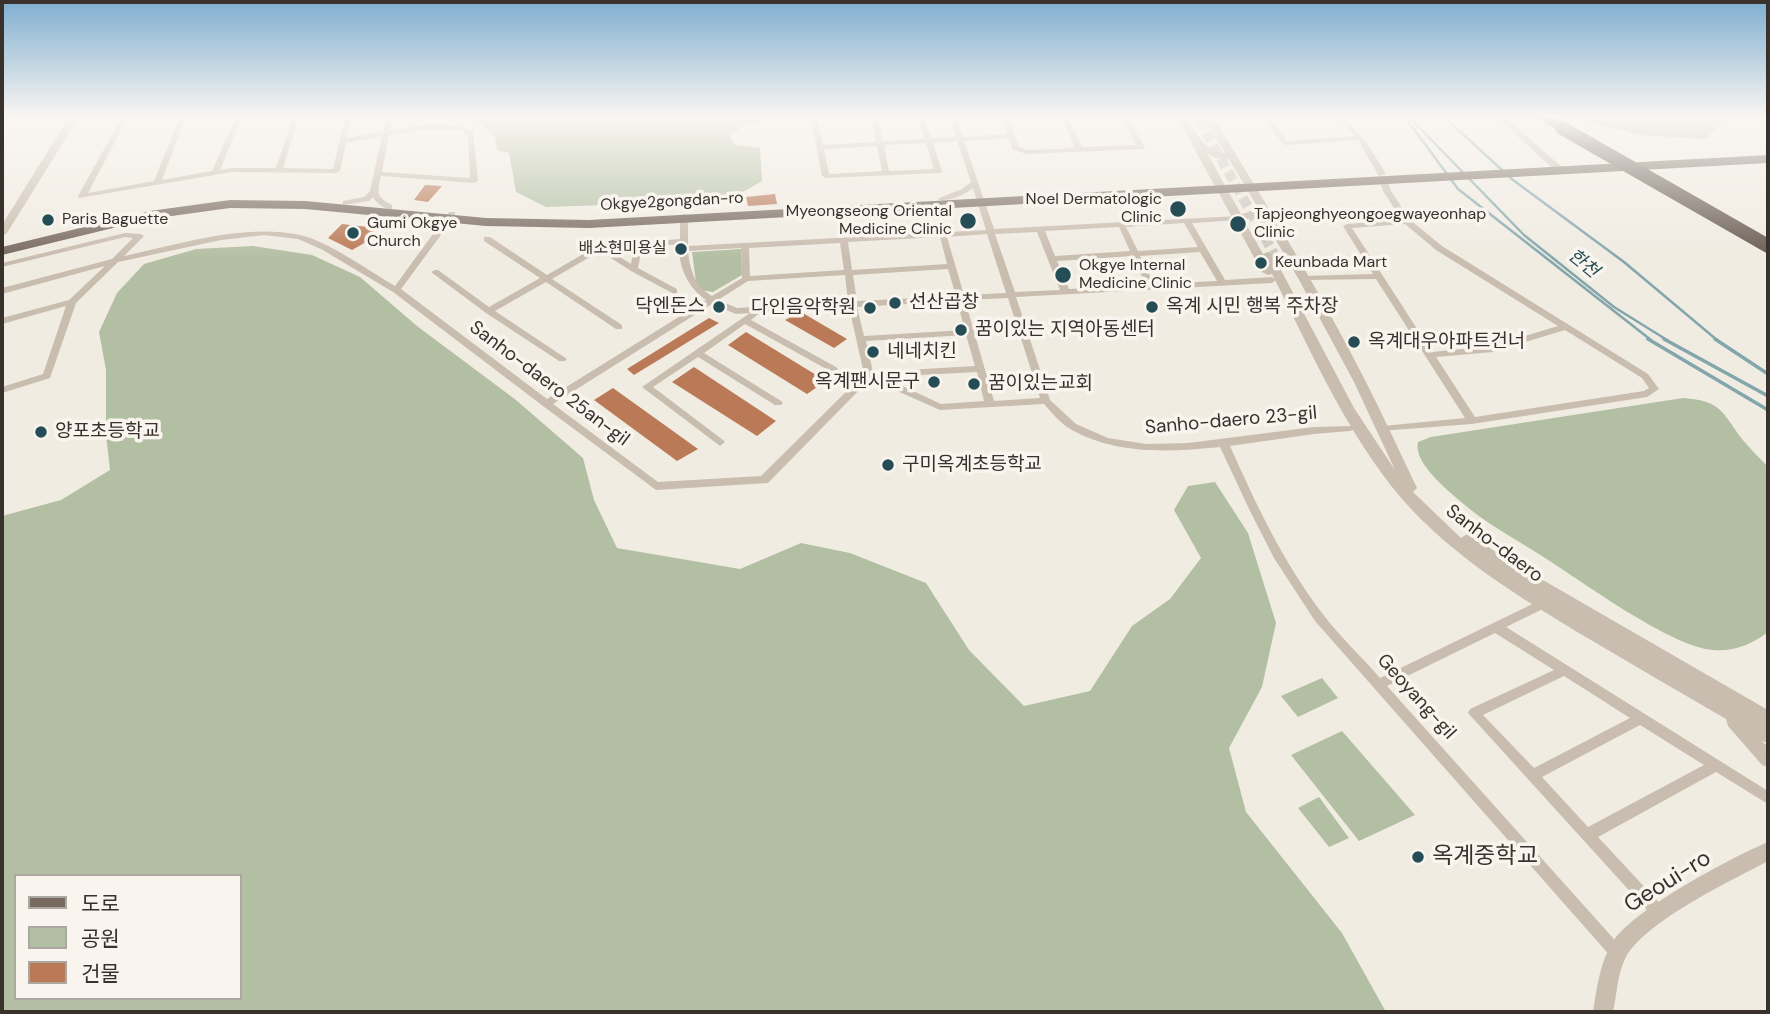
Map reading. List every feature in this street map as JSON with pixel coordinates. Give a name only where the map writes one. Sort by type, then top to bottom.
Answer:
[{"type":"highway","points":[[1631,164],[1768,246]]},
{"type":"highway","points":[[1637,164],[1768,237]]},
{"type":"main road","name":"Okgye2gongdan-ro","points":[[2,248],[150,215],[230,204],[305,205],[535,224],[684,218],[1613,164]]},
{"type":"main road","name":"Okgye2gongdan-ro","points":[[2,248],[121,218],[198,204],[255,199],[346,203],[450,216]]},
{"type":"main road","name":"Okgye2gongdan-ro","points":[[684,218],[941,199],[980,199]]},
{"type":"street","points":[[2,233],[45,164]]},
{"type":"street","points":[[99,164],[82,196],[216,171],[336,171],[337,164]]},
{"type":"street","points":[[158,181],[165,164]]},
{"type":"street","points":[[216,171],[219,164]]},
{"type":"street","points":[[279,169],[281,164]]},
{"type":"street","points":[[346,203],[366,199],[373,192],[379,164]]},
{"type":"street","points":[[377,174],[474,181],[474,164]]},
{"type":"street","points":[[824,164],[826,176],[938,171],[936,164]]},
{"type":"street","points":[[884,164],[886,173]]},
{"type":"street","name":"Sanho-daero 23-gil","points":[[969,164],[1046,401],[1066,424],[1109,443],[1156,447],[1350,428]]},
{"type":"street","points":[[1210,164],[1300,327],[1350,428],[1382,472],[1411,494]]},
{"type":"street","points":[[1239,164],[1304,278],[1383,429],[1411,494]]},
{"type":"street","points":[[1378,164],[1387,191],[1407,222],[1466,267],[1645,376],[1652,384],[1651,392],[1472,421],[1383,429]]},
{"type":"street","points":[[1553,164],[1556,167]]},
{"type":"street","points":[[941,199],[965,191],[975,182]]},
{"type":"street","points":[[373,192],[378,200],[389,207]]},
{"type":"street","points":[[489,311],[600,248],[639,244],[745,246],[1238,218],[1254,214],[1273,224]]},
{"type":"street","points":[[396,290],[450,216]]},
{"type":"street","points":[[684,218],[683,245],[686,272],[691,283],[710,301],[737,311],[757,312],[1272,280]]},
{"type":"street","points":[[1187,221],[1222,283]]},
{"type":"street","points":[[1407,222],[1347,226],[1472,421]]},
{"type":"street","points":[[1121,224],[1151,288]]},
{"type":"street","points":[[1040,229],[1066,293]]},
{"type":"street","name":"Sanho-daero 25an-gil","points":[[2,291],[117,260],[221,238],[281,234],[300,237],[324,247],[396,290],[656,486],[764,480],[869,375]]},
{"type":"street","points":[[943,234],[990,404]]},
{"type":"street","points":[[2,265],[125,235],[140,236],[72,302],[2,321]]},
{"type":"street","points":[[487,239],[619,327]]},
{"type":"street","points":[[844,240],[852,306],[869,375]]},
{"type":"street","points":[[634,269],[639,244]]},
{"type":"street","points":[[745,246],[746,279]]},
{"type":"street","points":[[600,248],[674,290]]},
{"type":"street","points":[[1052,259],[1203,249]]},
{"type":"street","name":"Sanho-daero","points":[[1271,254],[1356,421],[1411,494],[1455,542],[1543,604],[1768,735]]},
{"type":"street","points":[[546,404],[746,279],[952,266]]},
{"type":"street","points":[[435,272],[562,359]]},
{"type":"street","points":[[1304,278],[1379,276]]},
{"type":"street","points":[[2,390],[47,376],[72,302]]},
{"type":"street","points":[[720,442],[648,387],[757,312]]},
{"type":"street","points":[[745,320],[832,369]]},
{"type":"street","points":[[1430,355],[1493,349],[1565,327]]},
{"type":"street","points":[[860,339],[970,332]]},
{"type":"street","points":[[698,352],[778,403]]},
{"type":"street","points":[[869,375],[981,369]]},
{"type":"street","points":[[869,375],[940,407],[1046,401]]},
{"type":"street","name":"Geoyang-gil","points":[[1223,442],[1269,541],[1295,586],[1319,618],[1617,953]]},
{"type":"street","name":"Sanho-daero","points":[[1411,494],[1474,545],[1768,719]]},
{"type":"street","points":[[1379,684],[1558,597]]},
{"type":"street","points":[[1496,626],[1768,798]]},
{"type":"street","name":"Geoyang-gil","points":[[1565,670],[1474,713],[1660,914]]},
{"type":"street","points":[[1714,704],[1768,759]]},
{"type":"street","points":[[1532,776],[1641,718]]},
{"type":"street","points":[[1587,835],[1717,765]]},
{"type":"street","name":"Geoui-ro","points":[[1603,1012],[1609,977],[1617,953],[1633,932],[1768,851]]},
{"type":"green space","points":[[511,164],[761,164],[762,181],[727,201],[546,207],[516,192]]},
{"type":"green space","points":[[253,246],[312,255],[360,277],[417,326],[516,400],[583,458],[594,500],[617,548],[740,569],[801,543],[850,553],[926,583],[969,650],[1024,706],[1090,691],[1132,626],[1170,599],[1201,558],[1174,510],[1188,486],[1215,482],[1248,533],[1276,623],[1262,687],[1229,748],[1246,812],[1342,933],[1386,1012],[2,1012],[2,516],[61,500],[110,470],[106,435],[106,370],[99,332],[117,293],[144,264],[196,249]]},
{"type":"green space","points":[[741,249],[742,275],[713,292],[700,290],[696,282],[692,252]]},
{"type":"green space","points":[[1683,398],[1706,402],[1719,409],[1768,467],[1768,632],[1735,648],[1713,650],[1695,646],[1674,638],[1628,612],[1470,509],[1432,475],[1420,458],[1418,450],[1418,442],[1431,437]]},
{"type":"green space","points":[[1322,678],[1338,698],[1298,717],[1281,696]]},
{"type":"green space","points":[[1342,731],[1415,815],[1359,841],[1291,755]]},
{"type":"green space","points":[[1319,797],[1349,838],[1329,847],[1298,808]]},
{"type":"building","points":[[425,185],[442,186],[428,202],[414,200]]},
{"type":"building","points":[[775,194],[777,204],[748,206],[746,197]]},
{"type":"building","name":"Gumi Okgye Church","points":[[342,224],[377,228],[366,242],[352,250],[328,238]]},
{"type":"building","points":[[801,312],[847,339],[834,348],[785,320]]},
{"type":"building","points":[[709,318],[719,323],[634,375],[627,369]]},
{"type":"building","points":[[746,332],[826,381],[807,394],[728,345]]},
{"type":"building","points":[[694,367],[776,421],[757,436],[672,382]]},
{"type":"building","points":[[613,388],[698,449],[677,461],[594,400]]},
{"type":"waterway","points":[[1440,164],[1458,189],[1651,340]]},
{"type":"waterway","name":"한천","points":[[1455,164],[1524,235],[1614,307],[1667,340]]},
{"type":"waterway","points":[[1496,164],[1624,262],[1717,340]]},
{"type":"waterway","points":[[1648,339],[1768,410]]},
{"type":"waterway","name":"한천","points":[[1664,339],[1768,396]]},
{"type":"waterway","points":[[1715,339],[1768,374]]},
{"type":"tunnel","points":[[1224,164],[1274,254]]},
{"type":"place","name":"Noel Dermatologic Clinic","points":[[1178,209]]},
{"type":"place","name":"Paris Baguette","points":[[48,220]]},
{"type":"place","name":"Myeongseong Oriental Medicine Clinic","points":[[968,221]]},
{"type":"place","name":"Tapjeonghyeongoegwayeonhap Clinic","points":[[1238,224]]},
{"type":"place","name":"Gumi Okgye Church","points":[[353,233]]},
{"type":"place","name":"배소현미용실","points":[[681,249]]},
{"type":"place","name":"Keunbada Mart","points":[[1261,263]]},
{"type":"place","name":"Okgye Internal Medicine Clinic","points":[[1063,275]]},
{"type":"place","name":"선산곱창","points":[[895,303]]},
{"type":"place","name":"닥엔돈스","points":[[719,307]]},
{"type":"place","name":"옥계 시민 행복 주차장","points":[[1152,307]]},
{"type":"place","name":"다인음악학원","points":[[870,308]]},
{"type":"place","name":"꿈이있는 지역아동센터","points":[[961,330]]},
{"type":"place","name":"옥계대우아파트건너","points":[[1354,342]]},
{"type":"place","name":"네네치킨","points":[[873,352]]},
{"type":"place","name":"옥계팬시문구","points":[[934,382]]},
{"type":"place","name":"꿈이있는교회","points":[[974,384]]},
{"type":"place","name":"양포초등학교","points":[[41,432]]},
{"type":"place","name":"구미옥계초등학교","points":[[888,465]]},
{"type":"place","name":"옥계중학교","points":[[1418,857]]}]
